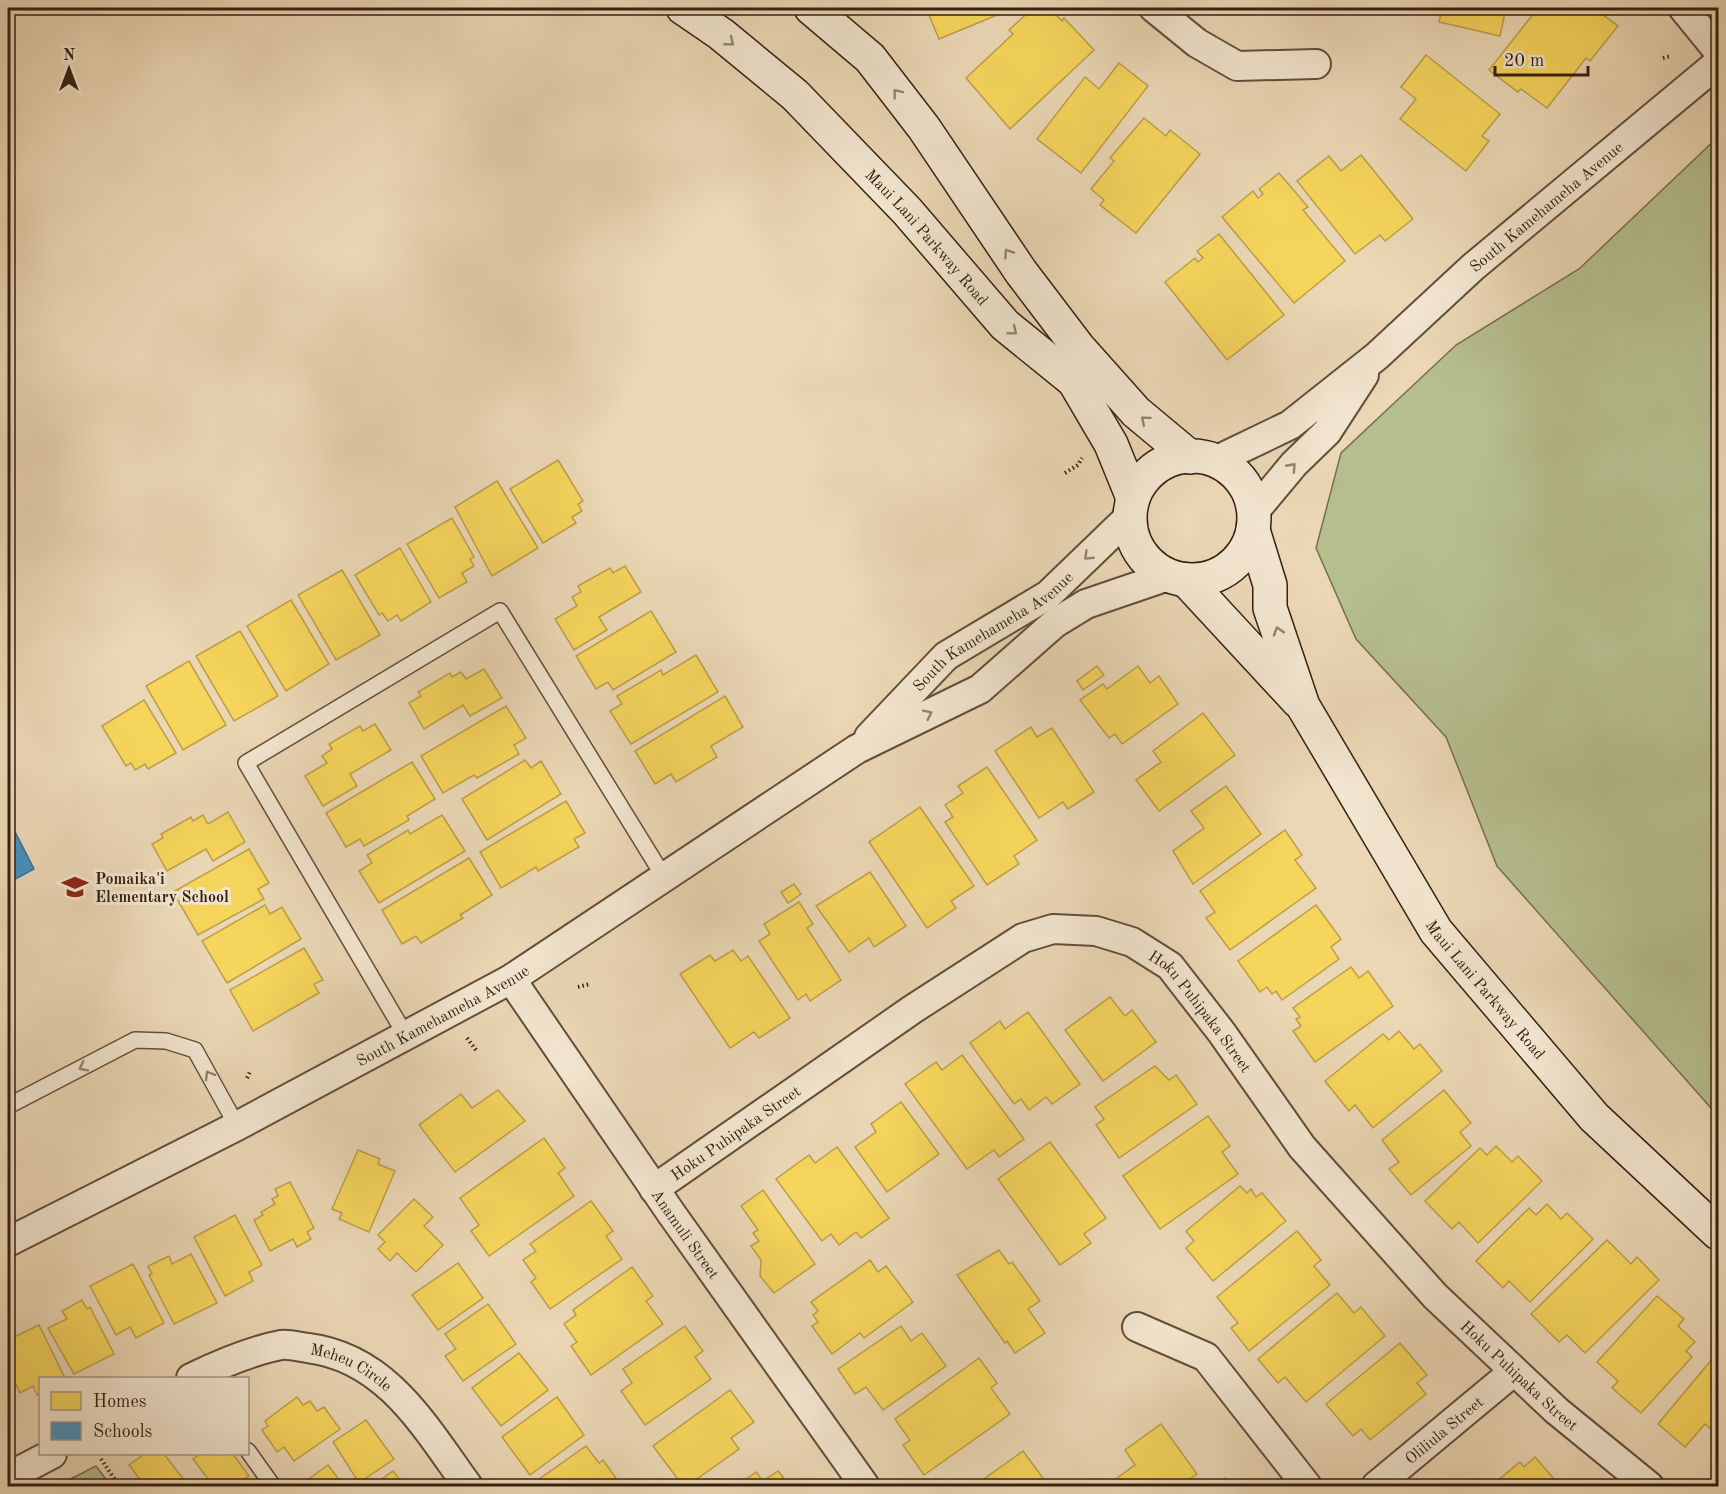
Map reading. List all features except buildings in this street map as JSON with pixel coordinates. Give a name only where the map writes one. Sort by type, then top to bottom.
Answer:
[{"type":"main road","name":"Maui Lani Parkway Road","points":[[683,8],[721,34],[795,95],[907,211],[1005,325],[1074,381],[1111,444],[1131,507]]},
{"type":"main road","points":[[811,8],[870,58],[924,128],[1021,272],[1078,347],[1136,412],[1203,459],[1240,480],[1249,495],[1254,521],[1247,547],[1237,561],[1222,572],[1204,579],[1177,578],[1151,566],[1140,551],[1132,534],[1131,507],[1143,481],[1156,468],[1170,461],[1203,459]]},
{"type":"main road","name":"Maui Lani Parkway Road","points":[[1254,521],[1269,585],[1270,608],[1303,706],[1436,931],[1594,1117],[1719,1233]]},
{"type":"main road","name":"Maui Lani Parkway Road","points":[[1177,578],[1303,706]]},
{"type":"street","points":[[1154,8],[1197,43],[1237,66],[1316,64]]},
{"type":"street","points":[[1683,8],[1719,51]]},
{"type":"street","name":"South Kamehameha Avenue","points":[[1203,459],[1290,424],[1377,356],[1473,267],[1719,63]]},
{"type":"street","name":"South Kamehameha Avenue","points":[[1254,521],[1294,464],[1327,432],[1377,356]]},
{"type":"street","name":"South Kamehameha Avenue","points":[[857,750],[946,656],[1048,595],[1131,507]]},
{"type":"street","name":"South Kamehameha Avenue","points":[[8,1242],[237,1126],[511,979],[857,750],[980,689],[1055,623],[1086,604],[1177,578]]},
{"type":"street","name":"Hoku Puhipaka Street","points":[[654,1190],[992,956],[1023,938],[1053,930],[1096,931],[1132,942],[1170,966],[1222,1033],[1302,1147],[1435,1296],[1513,1372],[1649,1486]]},
{"type":"street","name":"Anamuli Street","points":[[511,979],[654,1190],[865,1486]]},
{"type":"street","points":[[1137,1327],[1206,1357],[1307,1486]]},
{"type":"street","name":"Meheu Circle","points":[[195,1377],[239,1357],[283,1345],[330,1351],[375,1372],[414,1412],[468,1486]]},
{"type":"street","name":"Oliliula Street","points":[[1376,1486],[1513,1372]]},
{"type":"street","points":[[10,1471],[50,1455]]},
{"type":"lane","points":[[406,1036],[246,763],[500,611],[664,877]]},
{"type":"lane","points":[[8,1106],[135,1040],[166,1041],[195,1050],[237,1126]]},
{"type":"lane","points":[[249,1452],[273,1486]]},
{"type":"path","points":[[1663,58],[1671,56]]},
{"type":"path","points":[[578,987],[590,984]]},
{"type":"path","points":[[467,1038],[476,1050]]},
{"type":"path","points":[[247,1078],[250,1072]]},
{"type":"path","points":[[101,1459],[119,1486]]},
{"type":"path","points":[[104,1486],[115,1480]]},
{"type":"green space","points":[[1718,137],[1718,1116],[1497,866],[1446,737],[1356,639],[1316,548],[1341,453],[1456,345],[1579,269]]},
{"type":"green space","points":[[96,1466],[111,1486],[57,1486]]},
{"type":"place","name":"Pomaika'i Elementary School","points":[[75,887]]}]
